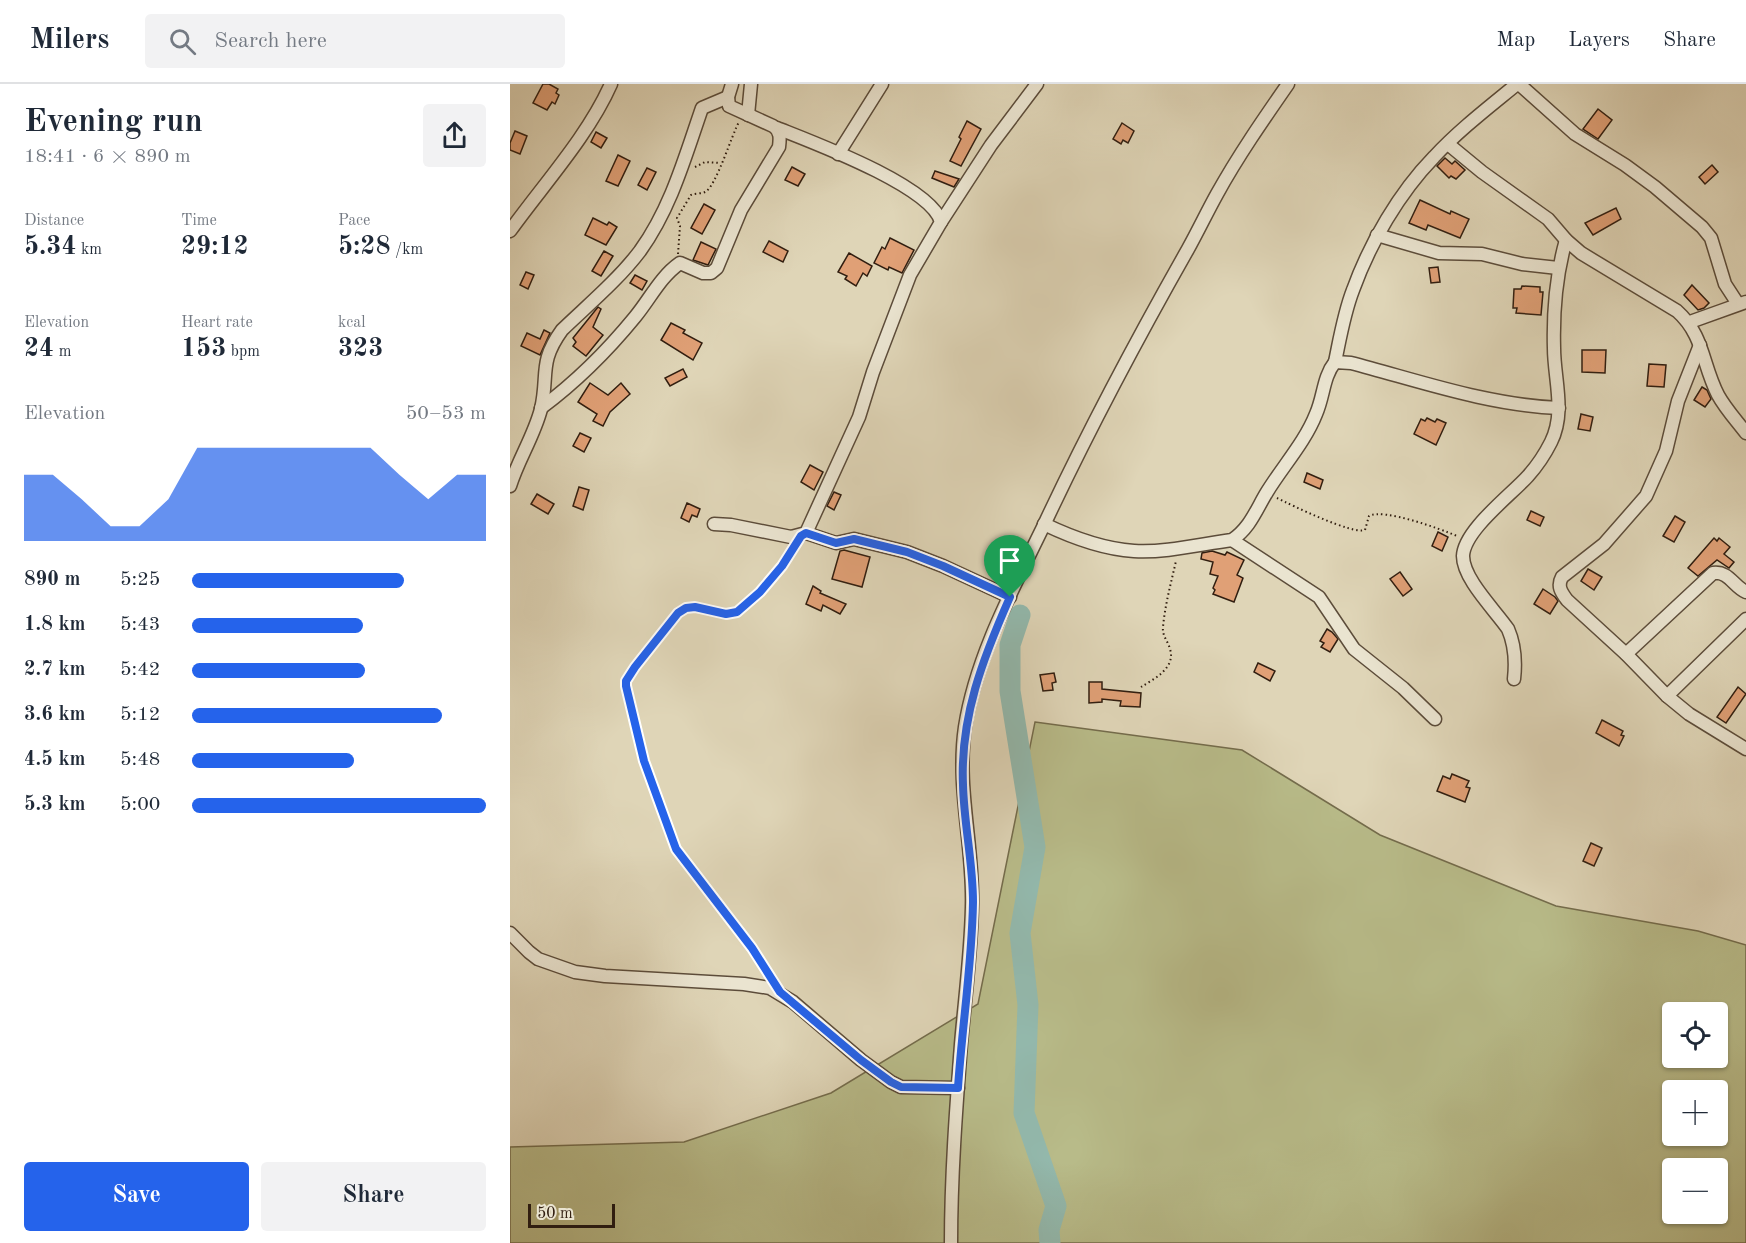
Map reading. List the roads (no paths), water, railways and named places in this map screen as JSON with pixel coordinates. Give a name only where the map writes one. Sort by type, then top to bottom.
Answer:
[{"type":"street","points":[[510,231],[567,155],[597,111],[611,84]]},
{"type":"street","points":[[732,84],[728,97],[729,106],[872,169],[934,207],[941,222]]},
{"type":"street","points":[[748,115],[751,84]]},
{"type":"street","points":[[838,154],[882,84]]},
{"type":"street","points":[[803,534],[859,417],[873,372],[910,275],[991,145],[1037,84]]},
{"type":"street","points":[[951,1243],[958,1088],[973,905],[973,878],[963,784],[965,728],[976,682],[991,641],[1044,524],[1122,369],[1216,194],[1288,84]]},
{"type":"street","points":[[1044,524],[1084,540],[1133,551],[1232,540],[1241,534],[1249,525],[1266,493],[1313,421],[1328,375],[1335,362],[1353,289],[1377,235],[1423,169],[1448,144],[1518,84],[1575,134],[1655,187],[1711,238],[1716,248],[1725,284],[1742,303],[1690,322]]},
{"type":"street","points":[[510,486],[541,408],[544,369],[553,342],[562,330],[629,265],[641,249],[680,176],[702,108],[728,97]]},
{"type":"street","points":[[541,408],[572,384],[601,354],[636,316],[666,274],[680,263],[703,273],[711,273],[717,268],[741,210],[779,147],[780,138],[777,128]]},
{"type":"street","points":[[1448,144],[1482,172],[1538,211],[1581,253],[1677,311],[1690,322],[1718,396],[1746,433]]},
{"type":"street","points":[[1377,235],[1439,253],[1482,254],[1522,264],[1558,268]]},
{"type":"street","points":[[1514,679],[1515,650],[1508,629],[1466,569],[1463,554],[1468,542],[1486,516],[1537,464],[1552,441],[1557,426],[1559,408],[1554,349],[1558,268],[1566,240]]},
{"type":"street","points":[[1700,345],[1678,401],[1666,451],[1646,496],[1604,544],[1567,573],[1560,581],[1560,591],[1667,696],[1689,714],[1746,749]]},
{"type":"street","points":[[1335,362],[1342,361],[1497,402],[1559,408]]},
{"type":"street","points":[[714,524],[731,525],[791,537],[803,534],[836,543],[854,539],[907,552],[1010,597]]},
{"type":"street","points":[[1232,540],[1319,597],[1354,649],[1408,692],[1435,719]]},
{"type":"street","points":[[1626,654],[1713,573],[1725,574],[1746,592]]},
{"type":"street","points":[[1667,696],[1746,619]]},
{"type":"street","points":[[510,933],[538,959],[575,972],[770,988],[780,992],[861,1060],[891,1082],[901,1087],[958,1088]]},
{"type":"waterway","points":[[1020,615],[1010,645],[1010,691],[1035,847],[1020,933],[1028,1005],[1024,1113],[1056,1206],[1049,1230],[1050,1243]]}]
